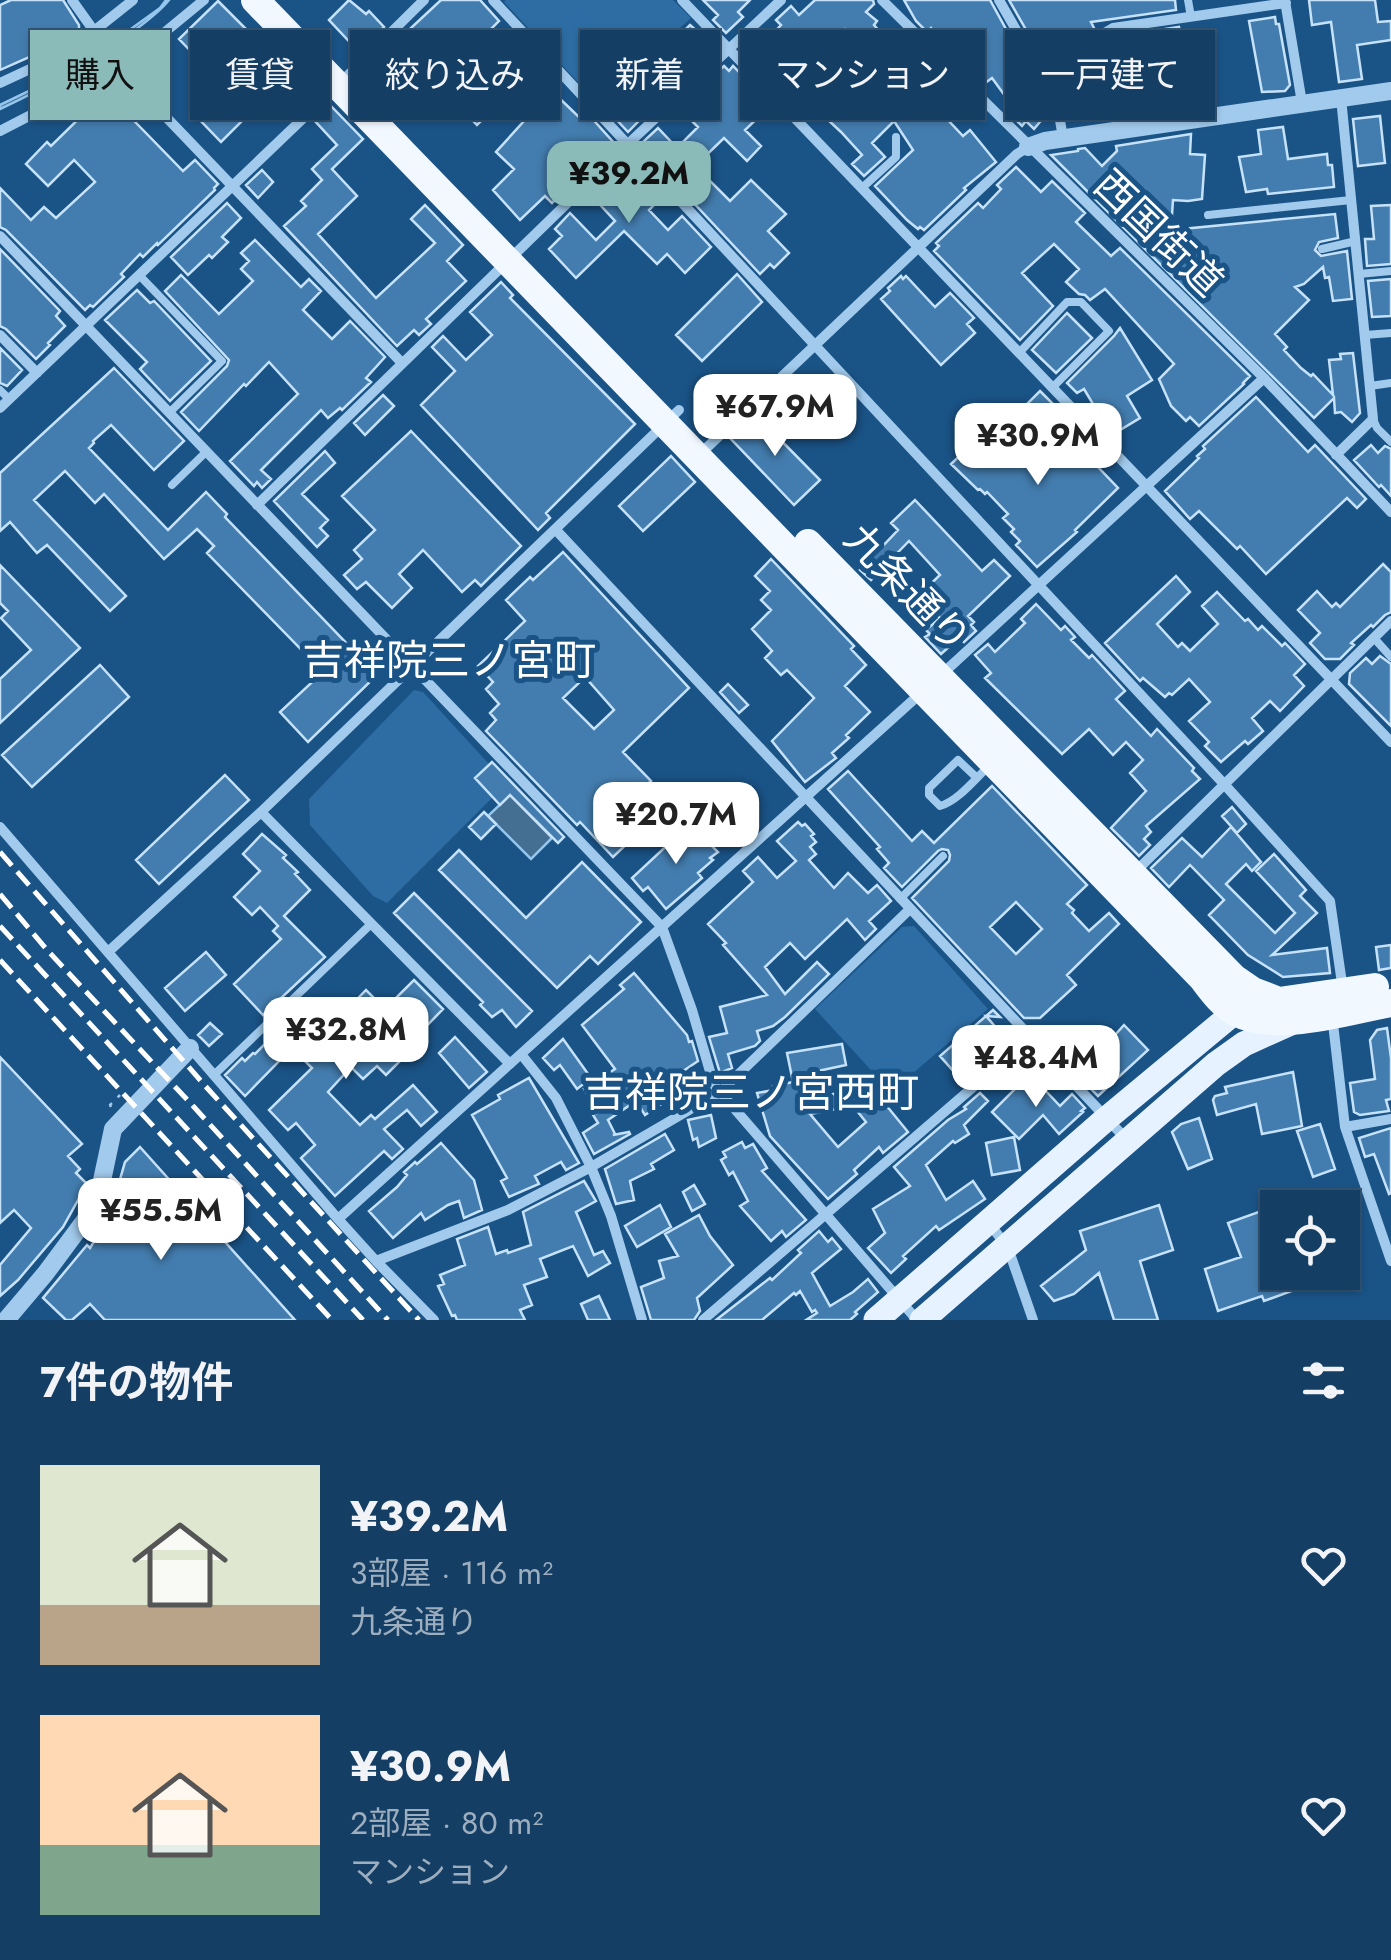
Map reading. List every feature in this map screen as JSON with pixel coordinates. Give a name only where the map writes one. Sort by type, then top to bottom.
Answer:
[{"type":"highway","name":"九条通り","points":[[255,0],[345,79],[705,449],[1124,882],[1216,998],[1235,1012]]},
{"type":"highway","name":"九条通り","points":[[280,0],[345,79]]},
{"type":"highway","name":"九条通り","points":[[931,684],[984,770],[1124,882],[1234,978],[1287,1012]]},
{"type":"highway","points":[[1341,1005],[1391,984]]},
{"type":"highway","points":[[1235,1012],[1262,1020],[1287,1012],[1391,1003]]},
{"type":"main road","points":[[1216,1064],[1235,1040],[1238,1026],[1234,978]]},
{"type":"main road","points":[[876,1320],[1235,1012]]},
{"type":"main road","points":[[920,1320],[1008,1248],[1216,1064],[1287,1012]]},
{"type":"street","points":[[72,0],[93,30]]},
{"type":"street","points":[[95,30],[133,0]]},
{"type":"street","points":[[167,30],[204,0]]},
{"type":"street","points":[[4,403],[424,0]]},
{"type":"street","points":[[493,0],[1330,902],[1341,1005],[1345,1127],[1391,1261]]},
{"type":"street","points":[[682,0],[1391,742]]},
{"type":"street","points":[[257,504],[781,0]]},
{"type":"street","points":[[999,0],[1017,30]]},
{"type":"street","name":"西国街道","points":[[888,2],[1028,147],[1264,378],[1391,512]]},
{"type":"street","points":[[1110,30],[1286,2],[1302,103]]},
{"type":"street","points":[[0,83],[30,69]]},
{"type":"street","points":[[705,449],[1016,154],[1028,147],[1063,138],[1391,92]]},
{"type":"street","points":[[1336,455],[1374,419],[1341,98]]},
{"type":"street","points":[[0,131],[30,116]]},
{"type":"street","points":[[169,120],[402,363]]},
{"type":"street","points":[[1060,120],[1063,138]]},
{"type":"street","points":[[0,236],[662,926],[714,1085],[920,1320]]},
{"type":"street","points":[[0,335],[37,372]]},
{"type":"street","points":[[338,1219],[1264,378]]},
{"type":"street","points":[[108,952],[261,812],[673,417]]},
{"type":"street","points":[[556,530],[1127,1141]]},
{"type":"street","points":[[1124,882],[1391,621]]},
{"type":"street","points":[[261,812],[510,1064]]},
{"type":"street","points":[[0,827],[338,1219],[434,1320]]},
{"type":"street","points":[[376,1261],[508,1210],[720,1092],[910,910]]},
{"type":"street","points":[[702,1320],[1030,1038]]},
{"type":"street","points":[[6,1320],[97,1204],[113,1129],[190,1048]]},
{"type":"street","points":[[521,1054],[556,1098],[591,1167],[611,1216],[642,1320]]},
{"type":"street","points":[[1345,1127],[1391,1119]]},
{"type":"street","points":[[988,1222],[1008,1248],[1033,1320]]},
{"type":"lane","points":[[1188,0],[1191,18]]},
{"type":"lane","points":[[862,188],[896,156],[896,137]]},
{"type":"lane","points":[[1208,216],[1351,200]]},
{"type":"lane","points":[[1322,249],[1356,242]]},
{"type":"lane","points":[[1359,274],[1391,270]]},
{"type":"lane","points":[[139,275],[222,360],[169,413]]},
{"type":"lane","points":[[1019,353],[1067,302],[1081,302],[1108,332],[1052,388]]},
{"type":"lane","points":[[1365,335],[1391,333]]},
{"type":"lane","points":[[1370,386],[1391,384]]},
{"type":"lane","points":[[0,390],[4,403]]},
{"type":"lane","points":[[1374,419],[1391,442]]},
{"type":"lane","points":[[172,485],[206,452]]},
{"type":"lane","points":[[1374,638],[1391,657]]},
{"type":"lane","points":[[958,760],[984,770],[946,805],[940,806],[929,795],[929,788],[958,760]]},
{"type":"lane","points":[[900,898],[943,856]]},
{"type":"lane","points":[[214,1074],[370,924]]},
{"type":"shaded area","points":[[169,0],[149,20],[129,30]]},
{"type":"shaded area","points":[[673,0],[691,18],[678,30],[580,30],[580,85],[560,63],[560,30],[530,30],[504,2]]},
{"type":"shaded area","points":[[30,91],[30,94],[0,109],[0,105]]},
{"type":"shaded area","points":[[414,690],[423,692],[489,764],[476,778],[493,797],[387,903],[373,896],[310,825],[309,799]]},
{"type":"shaded area","points":[[510,795],[552,838],[531,859],[488,816]]},
{"type":"shaded area","points":[[914,926],[988,1009],[891,1092],[815,1009],[902,927]]},
{"type":"building","points":[[11,0],[63,0],[79,29],[30,30],[30,57],[0,70],[0,5]]},
{"type":"building","points":[[349,0],[366,14],[369,11],[384,27],[350,30],[350,42],[329,20]]},
{"type":"building","points":[[441,0],[480,0],[499,21],[490,30],[409,30]]},
{"type":"building","points":[[703,0],[750,0],[738,12],[743,17],[726,33],[713,20],[718,15]]},
{"type":"building","points":[[815,0],[873,0],[866,12],[877,21],[874,25],[878,30],[776,30],[781,25],[776,20],[791,6],[799,15]]},
{"type":"building","points":[[904,0],[990,0],[1006,30],[1005,96],[992,78],[985,83],[985,30],[925,30]]},
{"type":"building","points":[[1009,0],[1175,0],[1176,10],[1091,22],[1094,28],[1091,30],[1026,30]]},
{"type":"building","points":[[1309,0],[1375,0],[1378,22],[1391,21],[1391,40],[1357,45],[1362,79],[1339,82],[1331,22],[1312,25]]},
{"type":"building","points":[[218,1],[246,29],[190,30],[190,50],[179,39]]},
{"type":"building","points":[[1275,17],[1290,85],[1285,91],[1262,92],[1249,21]]},
{"type":"building","points":[[724,66],[729,71],[733,66],[740,73],[740,120],[755,120],[745,130],[761,146],[747,161],[724,138],[695,166],[730,201],[751,180],[786,214],[768,231],[789,253],[774,268],[770,264],[760,274],[648,154],[652,150],[644,141],[658,128],[677,148],[698,127],[691,120],[720,120],[720,70]]},
{"type":"building","points":[[560,99],[580,120],[593,120],[615,144],[587,172],[574,159],[556,177],[567,188],[552,203],[545,196],[520,220],[493,190],[514,169],[496,152],[525,120],[560,120]]},
{"type":"building","points":[[330,105],[363,139],[332,169],[357,196],[318,234],[376,298],[435,243],[411,219],[425,205],[463,245],[447,261],[466,281],[426,319],[431,324],[419,335],[414,330],[397,346],[284,226],[306,206],[301,201],[322,180],[312,169],[337,145],[314,120],[330,120]]},
{"type":"building","points":[[1380,116],[1385,163],[1358,166],[1353,119]]},
{"type":"building","points":[[77,120],[133,120],[183,171],[195,160],[218,184],[158,245],[143,257],[140,254],[121,274],[124,277],[93,307],[85,310],[0,227],[0,188],[31,220],[44,207],[56,218],[95,182],[74,160],[48,186],[26,164],[47,142],[51,146]]},
{"type":"building","points":[[200,120],[243,120],[221,142]]},
{"type":"building","points":[[617,120],[640,120],[628,132]]},
{"type":"building","points":[[828,120],[948,120],[963,136],[970,130],[996,162],[964,188],[924,230],[918,229],[875,186],[913,150],[894,121],[872,143],[885,157],[864,176],[852,164],[862,155]]},
{"type":"building","points":[[1016,120],[1042,120],[1034,129],[1026,121],[1022,126]]},
{"type":"building","points":[[1283,127],[1288,159],[1327,154],[1334,187],[1268,194],[1267,189],[1246,192],[1239,157],[1261,154],[1258,130]]},
{"type":"building","points":[[1191,134],[1190,154],[1205,155],[1202,199],[1173,200],[1171,230],[1335,214],[1338,238],[1319,242],[1315,250],[1321,256],[1347,251],[1352,299],[1333,301],[1323,267],[1295,287],[1309,300],[1275,334],[1301,368],[1313,374],[1333,395],[1329,360],[1353,353],[1360,413],[1352,422],[1341,412],[1335,413],[1334,398],[1314,418],[1051,155],[1085,148],[1102,166],[1117,151],[1116,146]]},
{"type":"building","points":[[624,160],[633,169],[636,166],[663,196],[649,210],[668,230],[682,216],[711,247],[685,273],[667,254],[657,264],[624,231],[576,278],[549,249],[562,236],[555,229],[570,213],[596,240],[615,221],[591,195]]},
{"type":"building","points":[[1016,167],[1041,192],[1052,181],[1085,213],[1076,222],[1111,256],[1120,248],[1250,376],[1199,426],[1190,417],[1186,421],[1171,406],[1159,379],[1174,364],[1105,289],[1090,300],[1066,282],[1079,269],[1054,244],[1022,273],[1053,306],[1020,340],[934,251],[939,246],[936,243],[978,203],[983,208],[1001,189],[997,185]]},
{"type":"building","points":[[262,170],[273,182],[258,198],[246,185]]},
{"type":"building","points":[[227,203],[241,218],[222,237],[228,242],[188,275],[171,257]]},
{"type":"building","points":[[1391,205],[1391,264],[1367,266],[1365,239],[1374,239],[1371,206]]},
{"type":"building","points":[[255,240],[301,287],[309,279],[321,291],[303,310],[332,339],[350,321],[385,357],[366,378],[371,382],[342,410],[328,418],[321,410],[261,470],[271,479],[262,488],[257,482],[254,486],[230,461],[298,394],[269,362],[199,431],[181,412],[229,360],[165,291],[181,275],[219,314],[253,281],[241,269],[249,261],[241,253]]},
{"type":"building","points":[[0,249],[60,311],[56,316],[65,326],[36,359],[0,326]]},
{"type":"building","points":[[737,274],[762,302],[702,361],[676,335]]},
{"type":"building","points":[[901,276],[906,276],[935,307],[950,293],[974,318],[967,324],[975,333],[941,365],[881,299]]},
{"type":"building","points":[[1391,279],[1391,316],[1372,317],[1368,281]]},
{"type":"building","points":[[501,282],[513,295],[510,298],[635,424],[546,513],[550,518],[538,530],[421,405],[455,371],[432,347],[443,336],[466,360],[492,335],[470,312]]},
{"type":"building","points":[[137,290],[150,303],[154,301],[211,361],[170,401],[140,369],[147,362],[105,320]]},
{"type":"building","points":[[1067,313],[1092,338],[1056,373],[1032,350]]},
{"type":"building","points":[[1120,328],[1152,380],[1127,396],[1140,418],[1120,430],[1113,420],[1105,424],[1084,389],[1077,393],[1067,383]]},
{"type":"building","points":[[0,348],[22,370],[7,386],[0,383]]},
{"type":"building","points":[[114,368],[184,441],[154,470],[111,425],[89,448],[168,530],[206,492],[227,514],[225,517],[377,675],[308,742],[280,712],[323,672],[207,553],[214,546],[197,529],[164,559],[104,494],[95,503],[65,471],[34,500],[126,596],[110,611],[47,545],[37,553],[10,522],[0,531],[0,473]]},
{"type":"building","points":[[731,376],[748,396],[719,424],[700,403]]},
{"type":"building","points":[[1040,391],[1054,405],[1041,418],[1028,403]]},
{"type":"building","points":[[383,395],[394,406],[365,435],[354,423]]},
{"type":"building","points":[[1256,397],[1308,452],[1315,445],[1366,499],[1357,508],[1347,498],[1266,574],[1199,511],[1190,519],[1165,491],[1199,458],[1203,446]]},
{"type":"building","points":[[755,414],[820,480],[794,505],[730,438]]},
{"type":"building","points":[[989,418],[1003,433],[992,444],[1012,466],[1061,422],[1077,440],[1074,442],[1118,488],[1037,567],[1016,545],[1020,541],[1003,518],[1008,514],[951,464],[985,432],[980,427]]},
{"type":"building","points":[[411,431],[521,546],[481,586],[475,580],[462,592],[423,550],[399,574],[412,588],[392,608],[366,582],[357,589],[344,575],[362,559],[354,550],[375,530],[342,496]]},
{"type":"building","points":[[1371,445],[1378,453],[1385,446],[1391,449],[1391,496],[1354,460]]},
{"type":"building","points":[[325,451],[335,463],[302,494],[328,520],[320,528],[328,536],[317,547],[274,501]]},
{"type":"building","points":[[671,456],[695,482],[643,531],[619,506]]},
{"type":"building","points":[[915,500],[982,571],[994,560],[1010,576],[968,616],[976,631],[964,642],[959,638],[941,654],[925,637],[930,634],[926,630],[940,618],[918,596],[940,575],[909,541],[871,580],[860,570],[898,530],[891,523]]},
{"type":"building","points":[[563,552],[689,688],[623,752],[651,781],[611,819],[630,841],[613,857],[486,731],[496,720],[490,713],[499,704],[486,689],[493,682],[478,666],[525,621],[506,600],[530,577],[533,580]],"holes":[[[585,677],[614,710],[594,729],[563,698]]]},
{"type":"building","points":[[771,559],[854,646],[851,649],[866,665],[845,686],[870,712],[832,753],[836,758],[805,782],[772,741],[814,698],[787,670],[781,675],[765,658],[772,651],[752,629],[771,610],[761,600],[770,591],[755,576]]},
{"type":"building","points":[[1383,564],[1391,572],[1391,612],[1351,643],[1354,645],[1340,659],[1325,659],[1310,643],[1320,633],[1298,610],[1317,591],[1332,607],[1336,603],[1340,607]]},
{"type":"building","points":[[0,565],[80,648],[0,723],[0,679],[31,650],[1,618],[8,611],[0,603]]},
{"type":"building","points":[[1176,576],[1190,592],[1157,624],[1178,647],[1182,643],[1190,651],[1218,624],[1202,606],[1217,592],[1245,621],[1248,619],[1258,630],[1262,626],[1305,664],[1294,675],[1304,686],[1280,711],[1270,701],[1252,718],[1263,731],[1221,762],[1189,721],[1210,702],[1189,679],[1165,697],[1143,678],[1140,681],[1105,643]]},
{"type":"building","points":[[1036,604],[1061,630],[1065,626],[1075,637],[1071,640],[1089,658],[1092,655],[1125,691],[1116,699],[1151,736],[1157,729],[1200,779],[1146,826],[1151,832],[1144,839],[1150,845],[1139,856],[1111,828],[1146,791],[1130,773],[1143,760],[1126,742],[1113,755],[1089,729],[1062,754],[985,678],[991,673],[975,655],[988,644],[995,652],[1025,623],[1021,619]]},
{"type":"building","points":[[1380,656],[1391,664],[1391,726],[1349,684],[1350,673],[1366,658],[1372,664]]},
{"type":"building","points":[[100,665],[129,697],[32,787],[2,755]]},
{"type":"building","points":[[728,684],[748,705],[739,713],[720,692]]},
{"type":"building","points":[[492,762],[564,837],[558,843],[510,795],[500,805],[475,778]]},
{"type":"building","points":[[848,771],[912,841],[922,831],[934,843],[992,786],[1087,885],[1067,904],[1074,910],[1072,913],[1089,931],[1109,913],[1119,924],[1067,975],[1076,985],[1040,1018],[1024,1018],[912,898],[949,861],[948,850],[938,851],[902,887],[884,868],[889,863],[877,849],[880,847],[828,789]],"holes":[[[1016,902],[1042,929],[1016,954],[990,927]]]},
{"type":"building","points":[[225,775],[249,800],[159,884],[136,860]]},
{"type":"building","points":[[1232,807],[1246,824],[1237,833],[1222,816]]},
{"type":"building","points":[[484,812],[496,824],[481,839],[469,827]]},
{"type":"building","points":[[798,822],[814,834],[811,836],[816,842],[810,847],[816,854],[809,860],[834,888],[848,873],[868,893],[877,885],[891,901],[869,921],[876,929],[865,940],[847,919],[805,959],[790,943],[765,967],[785,994],[817,962],[829,974],[785,1017],[757,1031],[760,1041],[755,1046],[728,1054],[732,1068],[720,1073],[709,1037],[727,1033],[720,1007],[767,995],[708,924],[753,882],[743,871],[758,857],[777,878],[796,861],[777,841]]},
{"type":"building","points":[[690,824],[718,852],[698,873],[702,878],[666,909],[648,887],[643,891],[632,878]]},
{"type":"building","points":[[1231,827],[1261,862],[1252,871],[1246,864],[1226,884],[1275,933],[1295,913],[1256,871],[1274,854],[1306,890],[1300,896],[1317,913],[1272,955],[1327,948],[1330,973],[1283,977],[1248,955],[1209,915],[1224,900],[1190,865],[1169,887],[1151,868],[1182,838],[1202,857]]},
{"type":"building","points":[[262,834],[286,855],[283,858],[310,890],[284,916],[325,957],[263,1015],[234,984],[281,939],[273,931],[278,926],[260,907],[252,915],[234,897],[260,871],[243,854]]},
{"type":"building","points":[[459,850],[526,918],[582,862],[641,922],[598,964],[590,956],[557,988],[439,870]]},
{"type":"building","points":[[414,893],[532,1011],[516,1027],[502,1010],[492,1017],[480,1005],[483,1002],[394,913]]},
{"type":"building","points":[[1391,945],[1391,968],[1379,970],[1376,947]]},
{"type":"building","points":[[206,952],[226,975],[185,1011],[165,988]]},
{"type":"building","points":[[634,973],[692,1041],[698,1061],[658,1088],[666,1101],[645,1115],[636,1101],[608,1120],[613,1135],[630,1134],[594,1154],[583,1133],[598,1123],[593,1115],[598,1112],[584,1089],[615,1069],[582,1025],[624,989],[620,985]]},
{"type":"building","points":[[414,980],[443,1009],[415,1038],[419,1042],[386,1075],[377,1066],[363,1079],[351,1067],[328,1092],[360,1125],[371,1115],[375,1119],[413,1085],[437,1112],[421,1126],[407,1110],[384,1129],[403,1149],[392,1159],[384,1151],[335,1196],[301,1158],[315,1145],[296,1123],[288,1130],[269,1110],[312,1068],[292,1048],[245,1096],[225,1075],[242,1058],[245,1061],[255,1054],[283,1020],[310,1048],[366,990],[385,1009]]},
{"type":"building","points":[[986,1016],[999,1031],[970,1055],[979,1065],[978,1071],[964,1083],[940,1056]]},
{"type":"building","points":[[210,1023],[222,1034],[209,1046],[198,1035]]},
{"type":"building","points":[[1124,1025],[1148,1050],[1098,1096],[1085,1083],[1081,1074],[1084,1071],[1078,1064],[1102,1042],[1106,1045]]},
{"type":"building","points":[[1387,1028],[1391,1058],[1391,1099],[1386,1100],[1389,1111],[1360,1115],[1354,1112],[1350,1083],[1375,1079],[1370,1040],[1377,1030]]},
{"type":"building","points":[[455,1037],[487,1072],[469,1088],[439,1053]]},
{"type":"building","points":[[563,1039],[591,1078],[577,1089],[560,1065],[554,1070],[543,1058]]},
{"type":"building","points":[[842,1044],[846,1065],[818,1071],[823,1096],[849,1091],[864,1078],[908,1132],[883,1153],[879,1147],[854,1170],[857,1174],[828,1199],[770,1136],[757,1093],[793,1082],[787,1053]],"holes":[[[853,1106],[866,1122],[838,1147],[810,1114]]]},
{"type":"building","points":[[0,1057],[82,1144],[68,1156],[87,1184],[63,1227],[0,1296],[0,1265],[31,1228],[14,1210],[0,1223]]},
{"type":"building","points":[[1293,1072],[1302,1126],[1262,1134],[1256,1104],[1217,1115],[1213,1100],[1227,1093],[1225,1087]]},
{"type":"building","points":[[529,1078],[579,1163],[566,1170],[561,1162],[535,1176],[539,1184],[509,1197],[501,1181],[507,1178],[472,1115]]},
{"type":"building","points":[[1024,1080],[1038,1093],[1043,1088],[1060,1106],[1072,1094],[1085,1108],[1083,1112],[1059,1134],[1043,1115],[1019,1139],[992,1112]]},
{"type":"building","points":[[980,1093],[988,1101],[964,1125],[969,1134],[953,1141],[926,1165],[946,1200],[973,1181],[985,1199],[939,1230],[936,1226],[903,1256],[906,1259],[891,1273],[868,1248],[885,1233],[873,1209],[910,1186],[894,1167]]},
{"type":"building","points":[[711,1115],[716,1138],[699,1147],[688,1120]]},
{"type":"building","points":[[1199,1118],[1212,1159],[1188,1169],[1172,1132]]},
{"type":"building","points":[[1320,1124],[1335,1169],[1313,1177],[1297,1131]]},
{"type":"building","points":[[1391,1128],[1389,1194],[1374,1154],[1365,1157],[1359,1138]]},
{"type":"building","points":[[665,1134],[674,1150],[651,1164],[654,1169],[630,1181],[634,1200],[616,1204],[605,1169]]},
{"type":"building","points":[[1014,1137],[1020,1170],[992,1175],[986,1143]]},
{"type":"building","points":[[742,1142],[745,1148],[753,1144],[767,1168],[762,1171],[806,1220],[786,1237],[782,1231],[771,1241],[740,1206],[748,1201],[733,1172],[729,1175],[721,1160],[726,1157],[723,1152]]},
{"type":"building","points":[[441,1143],[474,1180],[482,1210],[464,1218],[459,1201],[425,1220],[421,1213],[393,1238],[369,1211],[397,1187],[407,1175],[404,1172]]},
{"type":"building","points":[[140,1147],[295,1320],[105,1320],[90,1304],[72,1320],[66,1320],[43,1298],[87,1245],[90,1248],[108,1219],[118,1227],[139,1205],[119,1183],[125,1162]]},
{"type":"building","points":[[584,1181],[596,1201],[576,1212],[594,1255],[603,1251],[610,1263],[588,1276],[573,1246],[540,1259],[547,1277],[524,1285],[532,1305],[520,1310],[525,1320],[457,1320],[452,1316],[438,1286],[444,1284],[440,1275],[465,1265],[457,1239],[488,1227],[496,1254],[531,1245],[523,1212]]},
{"type":"building","points":[[694,1185],[705,1204],[692,1211],[683,1192]]},
{"type":"building","points":[[660,1205],[671,1227],[637,1247],[625,1226]]},
{"type":"building","points":[[1159,1205],[1173,1250],[1140,1261],[1158,1320],[1114,1320],[1099,1273],[1074,1294],[1054,1301],[1041,1286],[1086,1250],[1080,1231]]},
{"type":"building","points":[[1260,1212],[1260,1290],[1294,1290],[1218,1311],[1205,1269],[1241,1257],[1228,1223]]},
{"type":"building","points":[[699,1215],[733,1265],[697,1298],[700,1311],[694,1320],[651,1320],[641,1287],[664,1278],[659,1261],[678,1256],[665,1234]]},
{"type":"building","points":[[819,1231],[841,1249],[812,1273],[830,1306],[868,1279],[878,1292],[857,1314],[850,1320],[806,1320],[817,1313],[812,1312],[800,1291],[762,1320],[716,1320],[772,1280]]},
{"type":"building","points":[[599,1296],[610,1320],[588,1320],[581,1304]]},
{"type":"railway","points":[[0,852],[208,1089],[419,1320]]},
{"type":"railway","points":[[0,894],[388,1320]]},
{"type":"railway","points":[[0,926],[363,1320]]},
{"type":"railway","points":[[0,960],[332,1320]]},
{"type":"district","name":"吉祥院三ノ宮町","points":[[449,660]]},
{"type":"district","name":"吉祥院三ノ宮西町","points":[[751,1092]]}]
